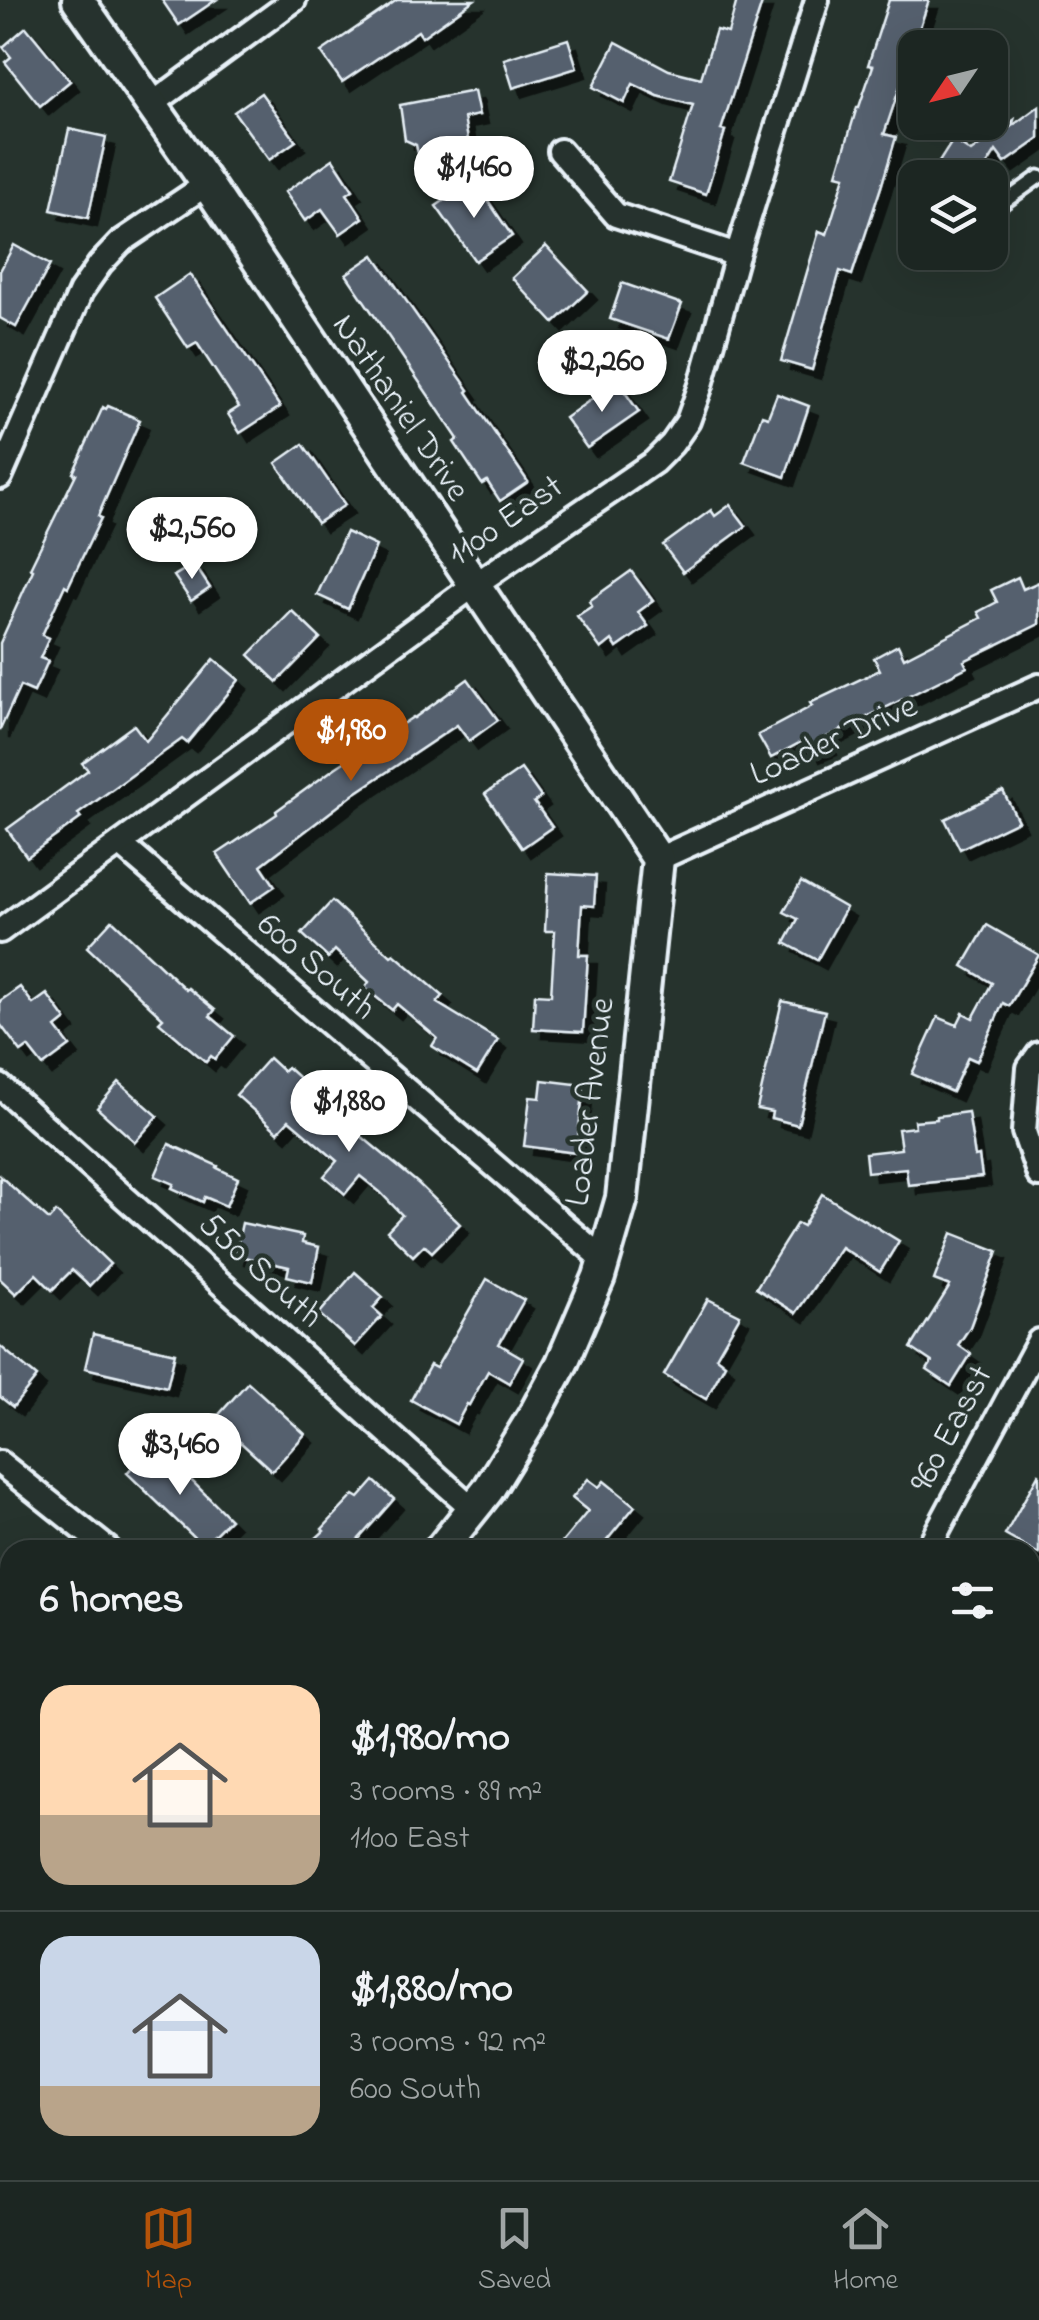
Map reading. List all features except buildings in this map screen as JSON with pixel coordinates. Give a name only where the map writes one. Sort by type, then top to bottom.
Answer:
[{"type":"street","name":"Nathaniel Drive","points":[[78,0],[207,184],[658,859]]},
{"type":"street","points":[[151,104],[294,0]]},
{"type":"street","name":"1100 East","points":[[0,931],[473,586],[654,462],[672,444],[688,421],[701,386],[817,0]]},
{"type":"street","points":[[560,151],[616,215],[737,256]]},
{"type":"street","points":[[0,476],[81,290],[100,264],[135,230],[207,184]]},
{"type":"street","name":"Loader Drive","points":[[658,859],[1039,686]]},
{"type":"street","name":"600 South","points":[[120,844],[603,1260]]},
{"type":"street","name":"Loader Avenue","points":[[448,1540],[488,1490],[534,1418],[591,1298],[603,1260],[622,1198],[658,859]]},
{"type":"street","points":[[1039,1054],[1029,1068],[1024,1132],[1039,1175]]},
{"type":"street","name":"550 South","points":[[0,1086],[472,1508]]},
{"type":"street","name":"960 Easst","points":[[932,1540],[1039,1341]]},
{"type":"street","points":[[0,1464],[97,1540]]},
{"type":"lane","points":[[1008,198],[1039,177]]}]
